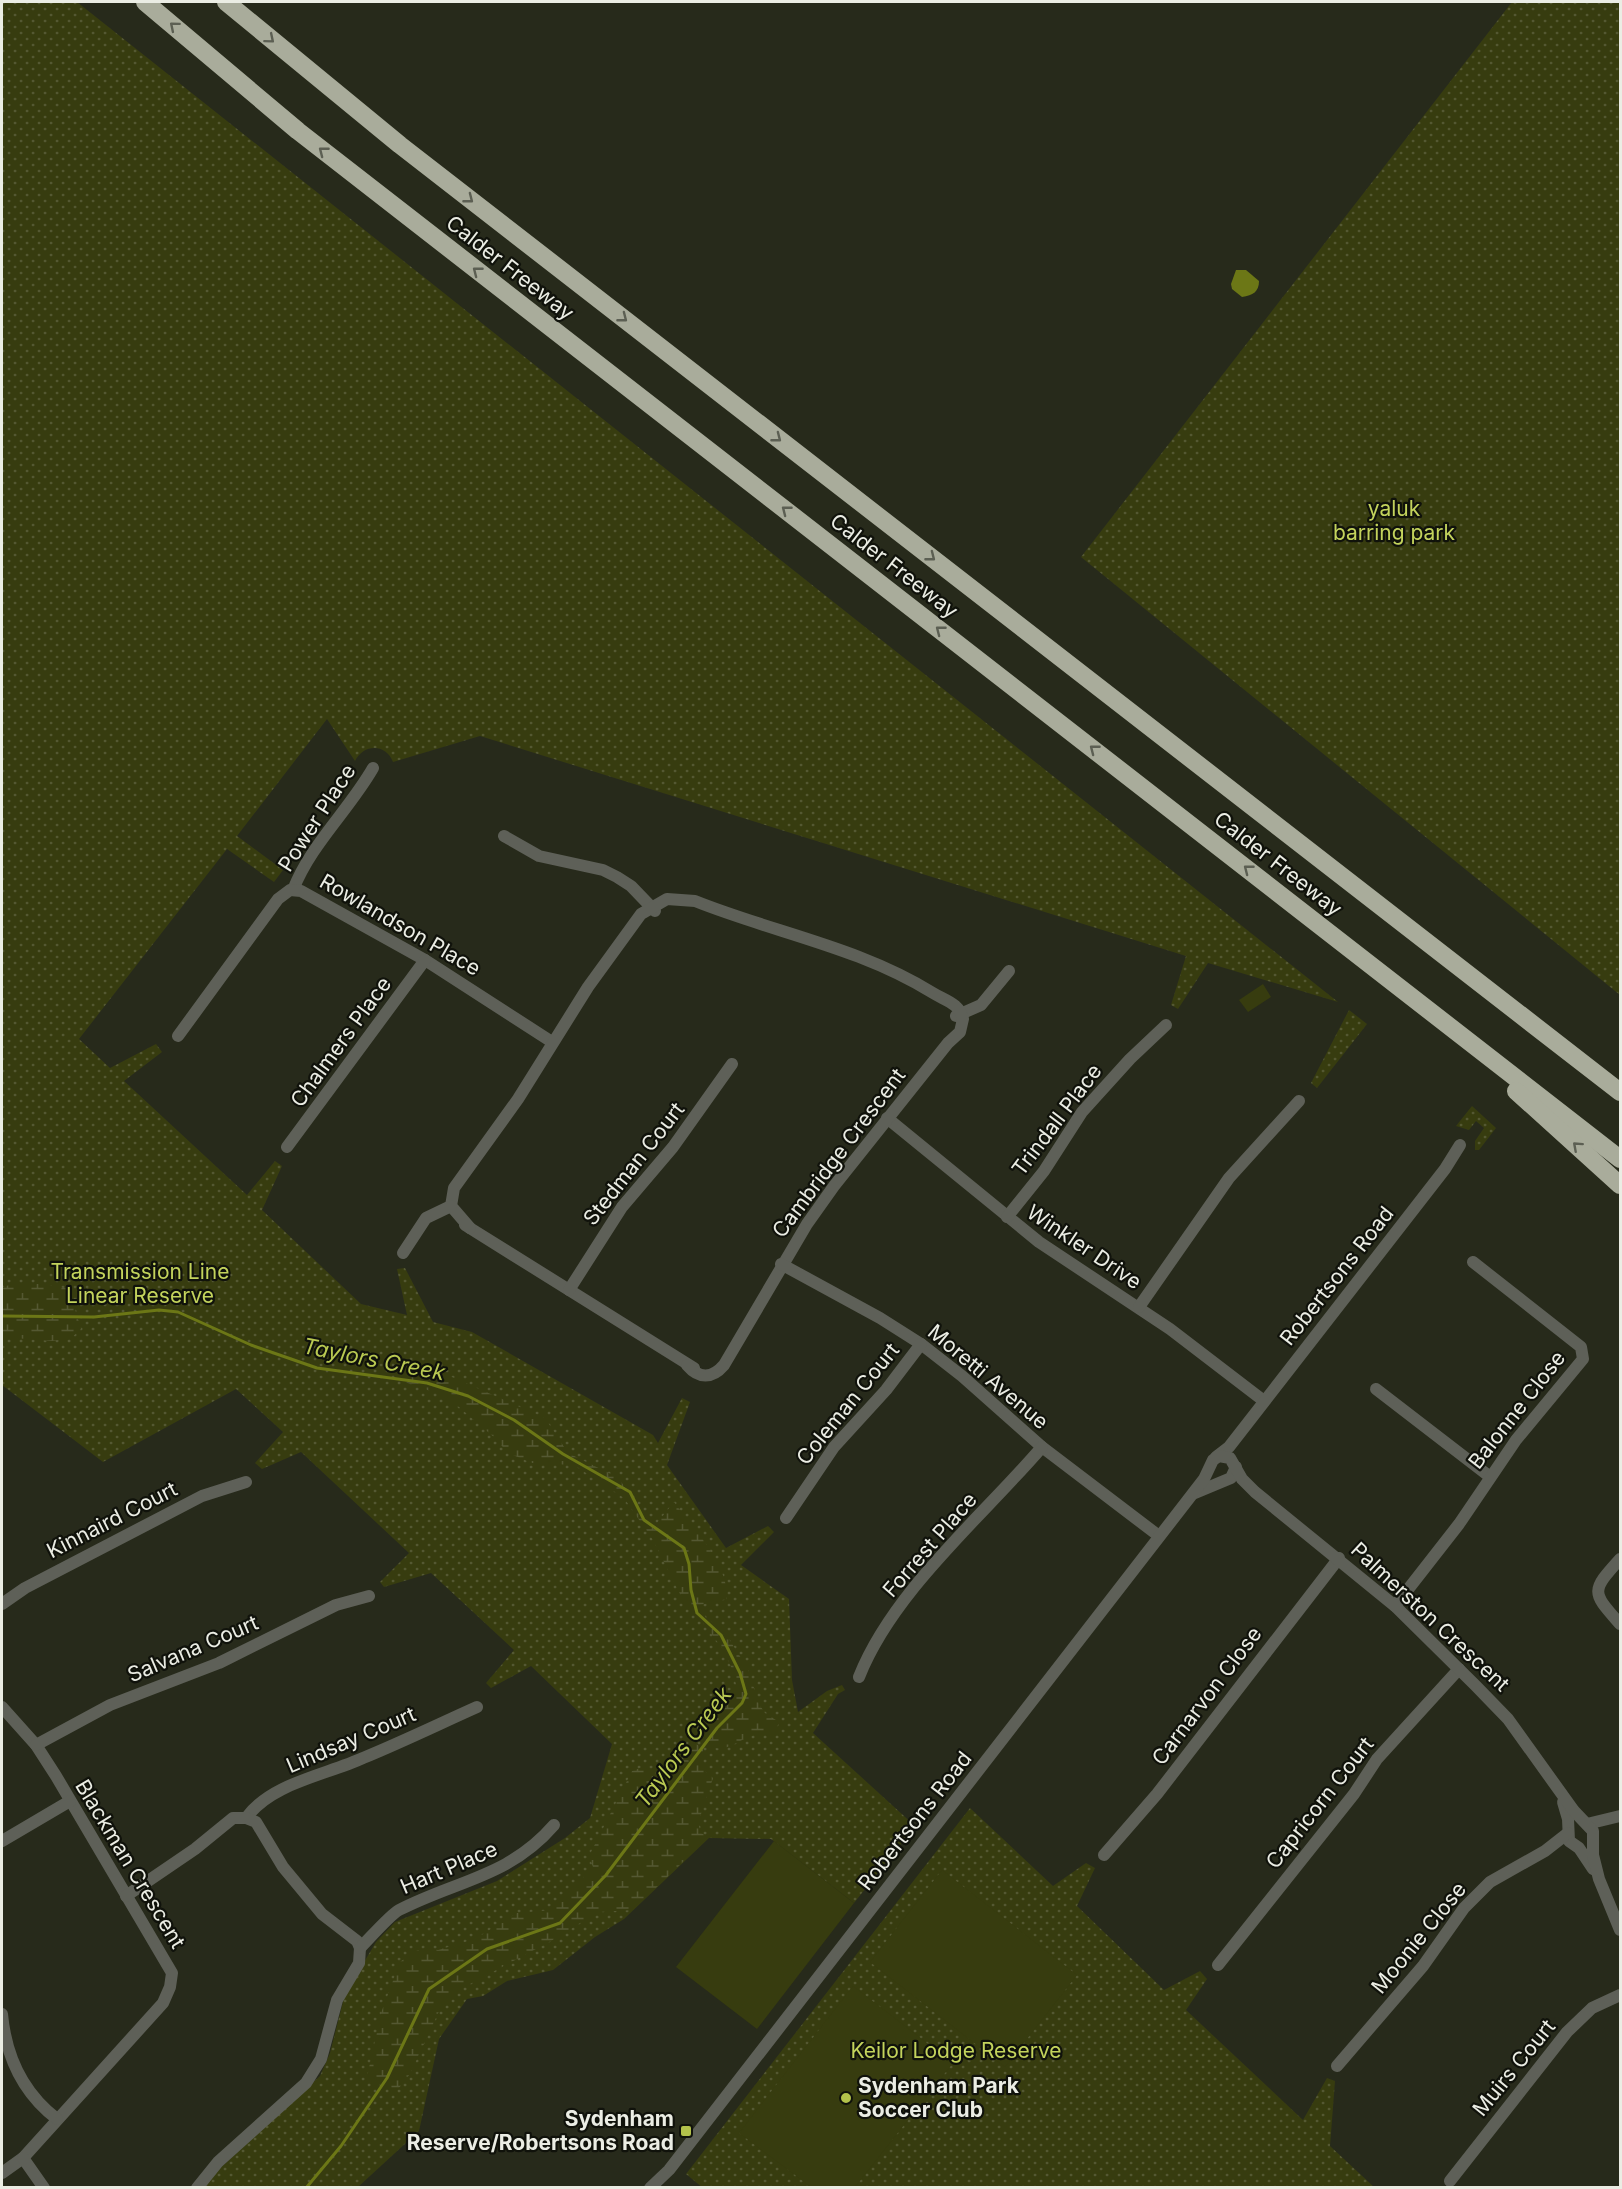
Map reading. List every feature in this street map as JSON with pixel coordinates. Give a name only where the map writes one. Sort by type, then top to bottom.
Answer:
[{"type":"highway","name":"Calder Freeway","points":[[145,2],[298,131],[1620,1159]]},
{"type":"highway","name":"Calder Freeway","points":[[226,2],[400,145],[1617,1089]]},
{"type":"highway","points":[[1294,905],[1507,1084],[1620,1185]]},
{"type":"street","name":"Power Place","points":[[293,890],[300,872],[318,844],[373,768]]},
{"type":"street","points":[[504,836],[539,856],[610,873],[631,886],[653,909]]},
{"type":"street","name":"Rowlandson Place","points":[[178,1036],[278,898],[293,890],[302,891],[425,960],[552,1042]]},
{"type":"street","points":[[403,1252],[421,1223],[447,1208],[452,1193],[463,1174],[504,1120],[588,987],[633,930],[653,909],[677,903],[714,908],[863,957],[939,996],[959,1016],[981,1005],[1009,971]]},
{"type":"street","name":"Chalmers Place","points":[[287,1147],[425,960]]},
{"type":"street","name":"Cambridge Crescent","points":[[447,1208],[470,1228],[620,1320],[687,1365],[710,1372],[729,1352],[781,1264],[834,1186],[948,1043],[959,1016]]},
{"type":"street","name":"Trindall Place","points":[[1007,1217],[1044,1171],[1082,1112],[1130,1059],[1166,1025]]},
{"type":"street","name":"Stedman Court","points":[[569,1290],[622,1207],[679,1139],[732,1064]]},
{"type":"street","points":[[1139,1308],[1229,1178],[1299,1101]]},
{"type":"street","name":"Winkler Drive","points":[[887,1118],[1039,1242],[1139,1308],[1264,1401]]},
{"type":"street","name":"Robertsons Road","points":[[659,2187],[669,2170],[1160,1536],[1213,1463],[1229,1447],[1431,1187],[1460,1145]]},
{"type":"street","name":"Balonne Close","points":[[1395,1606],[1459,1524],[1489,1476],[1580,1363],[1583,1355],[1581,1347],[1473,1262]]},
{"type":"street","name":"Moretti Avenue","points":[[781,1264],[880,1318],[921,1344],[962,1376],[1042,1447],[1160,1536]]},
{"type":"street","name":"Coleman Court","points":[[786,1518],[834,1447],[892,1382],[921,1344]]},
{"type":"street","points":[[1376,1389],[1489,1476]]},
{"type":"street","points":[[1235,1465],[1227,1456],[1213,1463],[1211,1475],[1224,1481],[1234,1475],[1242,1429]]},
{"type":"street","name":"Forrest Place","points":[[859,1677],[891,1620],[917,1586],[1042,1447]]},
{"type":"street","name":"Palmerston Crescent","points":[[1235,1465],[1242,1479],[1255,1492],[1339,1558],[1395,1606],[1459,1669],[1508,1719],[1558,1790],[1586,1823]]},
{"type":"street","name":"Robertsons Road","points":[[1191,1495],[1224,1481]]},
{"type":"street","name":"Palmerston Crescent","points":[[1224,1481],[1255,1492]]},
{"type":"street","name":"Kinnaird Court","points":[[2,1604],[25,1588],[202,1496],[246,1482]]},
{"type":"street","name":"Carnarvon Close","points":[[1104,1855],[1157,1794],[1339,1558]]},
{"type":"street","points":[[1620,1559],[1602,1579],[1598,1590],[1599,1601],[1620,1624]]},
{"type":"street","name":"Salvana Court","points":[[36,1745],[110,1705],[219,1663],[336,1605],[369,1596]]},
{"type":"street","name":"Capricorn Court","points":[[1218,1965],[1354,1794],[1377,1759],[1459,1669]]},
{"type":"street","name":"Blackman Crescent","points":[[2,1707],[36,1745],[172,1973],[170,1987],[163,2003],[23,2158],[2,2173]]},
{"type":"street","name":"Lindsay Court","points":[[246,1818],[256,1804],[282,1790],[362,1759],[477,1707]]},
{"type":"street","name":"Palmerston Crescent","points":[[1558,1790],[1568,1831]]},
{"type":"street","points":[[2,1841],[70,1801]]},
{"type":"street","points":[[126,1896],[195,1849],[233,1818],[246,1818],[258,1825],[283,1867],[322,1914],[357,1941],[360,1948],[359,1963],[337,2000],[326,2047],[315,2072],[306,2083],[218,2162],[197,2187]]},
{"type":"street","points":[[1599,1879],[1577,1848],[1569,1841],[1568,1831],[1575,1823],[1616,1818]]},
{"type":"street","points":[[1577,1848],[1586,1847],[1616,1818]]},
{"type":"street","points":[[1586,1823],[1593,1831],[1592,1841],[1599,1879],[1620,1930]]},
{"type":"street","name":"Hart Place","points":[[360,1948],[399,1910],[500,1869],[522,1856],[554,1825]]},
{"type":"street","name":"Moonie Close","points":[[1337,2066],[1423,1966],[1464,1908],[1490,1882],[1545,1851],[1568,1831]]},
{"type":"street","name":"Moonie Close","points":[[1545,1851],[1577,1848]]},
{"type":"street","name":"Muirs Court","points":[[1450,2181],[1568,2032],[1592,2008],[1620,1995]]},
{"type":"street","points":[[2,2014],[6,2041],[17,2073],[37,2102],[57,2119]]},
{"type":"street","points":[[23,2158],[45,2187]]},
{"type":"street","name":"Robertsons Road","points":[[650,2187],[669,2170]]},
{"type":"green space","name":"Transmission Line Linear Reserve","points":[[2,2],[77,2],[1338,1002],[1208,963],[1178,1009],[1171,1005],[1186,956],[480,736],[393,762],[385,751],[369,749],[363,751],[355,761],[327,719],[237,836],[283,870],[274,882],[227,849],[79,1039],[110,1068],[156,1044],[162,1052],[124,1081],[247,1195],[275,1161],[282,1166],[262,1210],[361,1304],[407,1315],[397,1269],[405,1268],[433,1322],[472,1332],[653,1435],[658,1443],[682,1398],[690,1402],[667,1465],[726,1548],[768,1526],[774,1532],[741,1565],[789,1599],[792,1680],[798,1712],[827,1691],[842,1685],[845,1690],[838,1694],[813,1733],[915,1826],[854,1903],[771,1839],[709,1838],[624,1919],[595,1937],[553,1970],[507,1981],[483,1996],[467,1999],[439,2039],[419,2131],[358,2187],[203,2187],[217,2171],[320,2076],[330,2053],[345,1994],[376,1942],[395,1922],[497,1881],[565,1838],[590,1818],[612,1744],[531,1666],[491,1688],[486,1683],[514,1650],[431,1573],[384,1587],[380,1582],[409,1553],[301,1452],[262,1469],[255,1463],[283,1432],[236,1389],[103,1462],[2,1385]]},
{"type":"green space","name":"yaluk barring park","points":[[1512,2],[1620,2],[1620,995],[1081,557]]},
{"type":"green space","points":[[1263,984],[1271,997],[1248,1012],[1239,1000]]},
{"type":"green space","points":[[1349,1010],[1367,1024],[1317,1088],[1311,1083]]},
{"type":"green space","points":[[1472,1106],[1496,1128],[1479,1150],[1475,1150],[1475,1141],[1484,1128],[1476,1121],[1469,1130],[1456,1126]]},
{"type":"green space","points":[[14,1284],[42,1284],[69,1289],[81,1329],[70,1339],[52,1341],[2,1337],[2,1287]]},
{"type":"green space","points":[[420,1363],[545,1418],[568,1453],[619,1478],[644,1520],[653,1528],[674,1502],[716,1559],[726,1585],[727,1599],[700,1605],[706,1618],[722,1628],[748,1669],[759,1704],[765,1713],[779,1722],[775,1733],[753,1735],[725,1748],[713,1748],[697,1740],[697,1721],[725,1702],[737,1688],[732,1669],[722,1648],[679,1592],[653,1540],[624,1498],[574,1465],[532,1463],[508,1453],[495,1438],[459,1407],[436,1393],[396,1379]]},
{"type":"green space","points":[[695,1743],[703,1749],[701,1767],[713,1778],[698,1823],[701,1833],[709,1837],[633,1910],[598,1912],[551,1941],[455,1992],[441,2007],[410,2074],[395,2093],[367,2077],[381,2013],[400,1962],[413,1952],[426,1948],[438,1950],[475,1939],[517,1913],[553,1910],[593,1867],[589,1856],[632,1771],[643,1767],[662,1784],[686,1745]]},
{"type":"green space","name":"Keilor Lodge Reserve","points":[[970,1808],[1053,1886],[1086,1863],[1095,1868],[1077,1906],[1164,1990],[1200,1971],[1207,1979],[1186,2010],[1303,2120],[1327,2078],[1335,2081],[1330,2146],[1374,2187],[703,2188],[686,2174]]},
{"type":"green space","points":[[774,1841],[854,1903],[757,2029],[676,1967]]},
{"type":"green space","points":[[942,1870],[1077,1975],[1005,2067],[870,1962]]},
{"type":"green space","name":"Sydenham Park Soccer Club","points":[[853,1986],[953,2063],[855,2187],[811,2187],[739,2133]]},
{"type":"shaded area","points":[[1236,270],[1246,270],[1259,281],[1255,292],[1242,297],[1232,289],[1231,284]]},
{"type":"waterway","name":"Taylors Creek","points":[[2,1316],[94,1317],[159,1310],[178,1312],[251,1345],[317,1368],[427,1383],[468,1396],[514,1420],[563,1454],[630,1492],[644,1520],[684,1548],[697,1613],[721,1635],[740,1673],[746,1694],[742,1703],[717,1728],[606,1875],[560,1923],[487,1949],[429,1989],[387,2078],[341,2146],[306,2188]]},
{"type":"place","name":"Sydenham Park Soccer Club","points":[[846,2098]]},
{"type":"place","name":"Sydenham Reserve/Robertsons Road","points":[[686,2131]]}]
